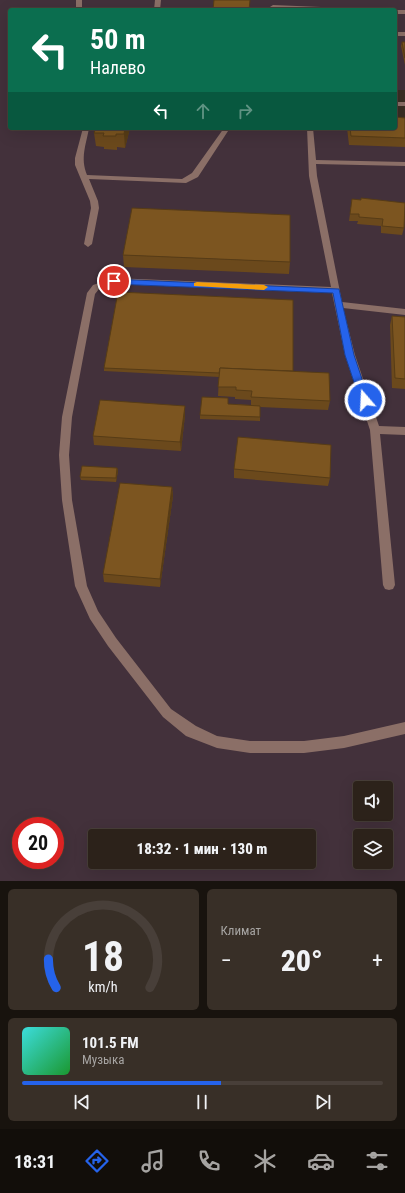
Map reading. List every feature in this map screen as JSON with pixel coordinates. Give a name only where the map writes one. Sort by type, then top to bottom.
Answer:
[{"type":"lane","points":[[86,130],[79,158],[79,165],[94,201],[95,208],[88,244]]},
{"type":"lane","points":[[84,177],[183,181],[195,175],[226,130]]},
{"type":"lane","points":[[310,130],[312,162],[339,305],[350,355],[375,430],[390,585]]},
{"type":"lane","points":[[312,162],[405,164]]},
{"type":"lane","points":[[336,290],[114,281],[96,287],[91,293],[67,416],[64,455],[66,500],[80,586],[94,615],[112,642],[167,713],[191,731],[217,742],[250,747],[304,747],[344,742],[405,728]]},
{"type":"lane","points":[[339,305],[405,312]]},
{"type":"lane","points":[[375,430],[405,431]]},
{"type":"shaded area","points":[[0,0],[405,0],[405,90],[397,90],[397,8],[8,8],[8,130],[397,130],[397,126],[405,118],[405,881],[0,881]]},
{"type":"building","points":[[214,0],[250,0],[249,8],[213,8]]},
{"type":"building","points":[[402,42],[405,42],[405,58]]},
{"type":"building","points":[[397,117],[405,118],[405,138],[351,136],[350,130],[397,130]]},
{"type":"building","points":[[95,130],[125,130],[124,134],[116,134],[116,136],[103,136],[104,133],[94,133]]},
{"type":"building","points":[[361,198],[405,203],[404,228],[382,226],[383,219],[359,217],[359,214],[350,214],[352,199],[361,200]]},
{"type":"building","points":[[132,208],[290,215],[290,262],[123,255]]},
{"type":"building","points":[[118,292],[293,300],[293,371],[220,368],[219,373],[104,368]]},
{"type":"building","points":[[392,316],[405,317],[405,379],[395,378]]},
{"type":"building","points":[[220,368],[329,373],[330,401],[251,397],[252,391],[236,390],[236,387],[218,387]]},
{"type":"building","points":[[202,397],[228,398],[228,404],[260,406],[260,417],[200,415]]},
{"type":"building","points":[[100,400],[185,406],[180,442],[93,436]]},
{"type":"building","points":[[238,437],[331,445],[330,478],[234,469]]},
{"type":"building","points":[[82,466],[117,468],[116,478],[80,477]]},
{"type":"building","points":[[120,483],[172,487],[160,579],[103,574]]},
{"type":"slow traffic","points":[[197,285],[264,287]]},
{"type":"route","points":[[114,281],[336,290],[341,319],[350,355],[365,400]]}]
